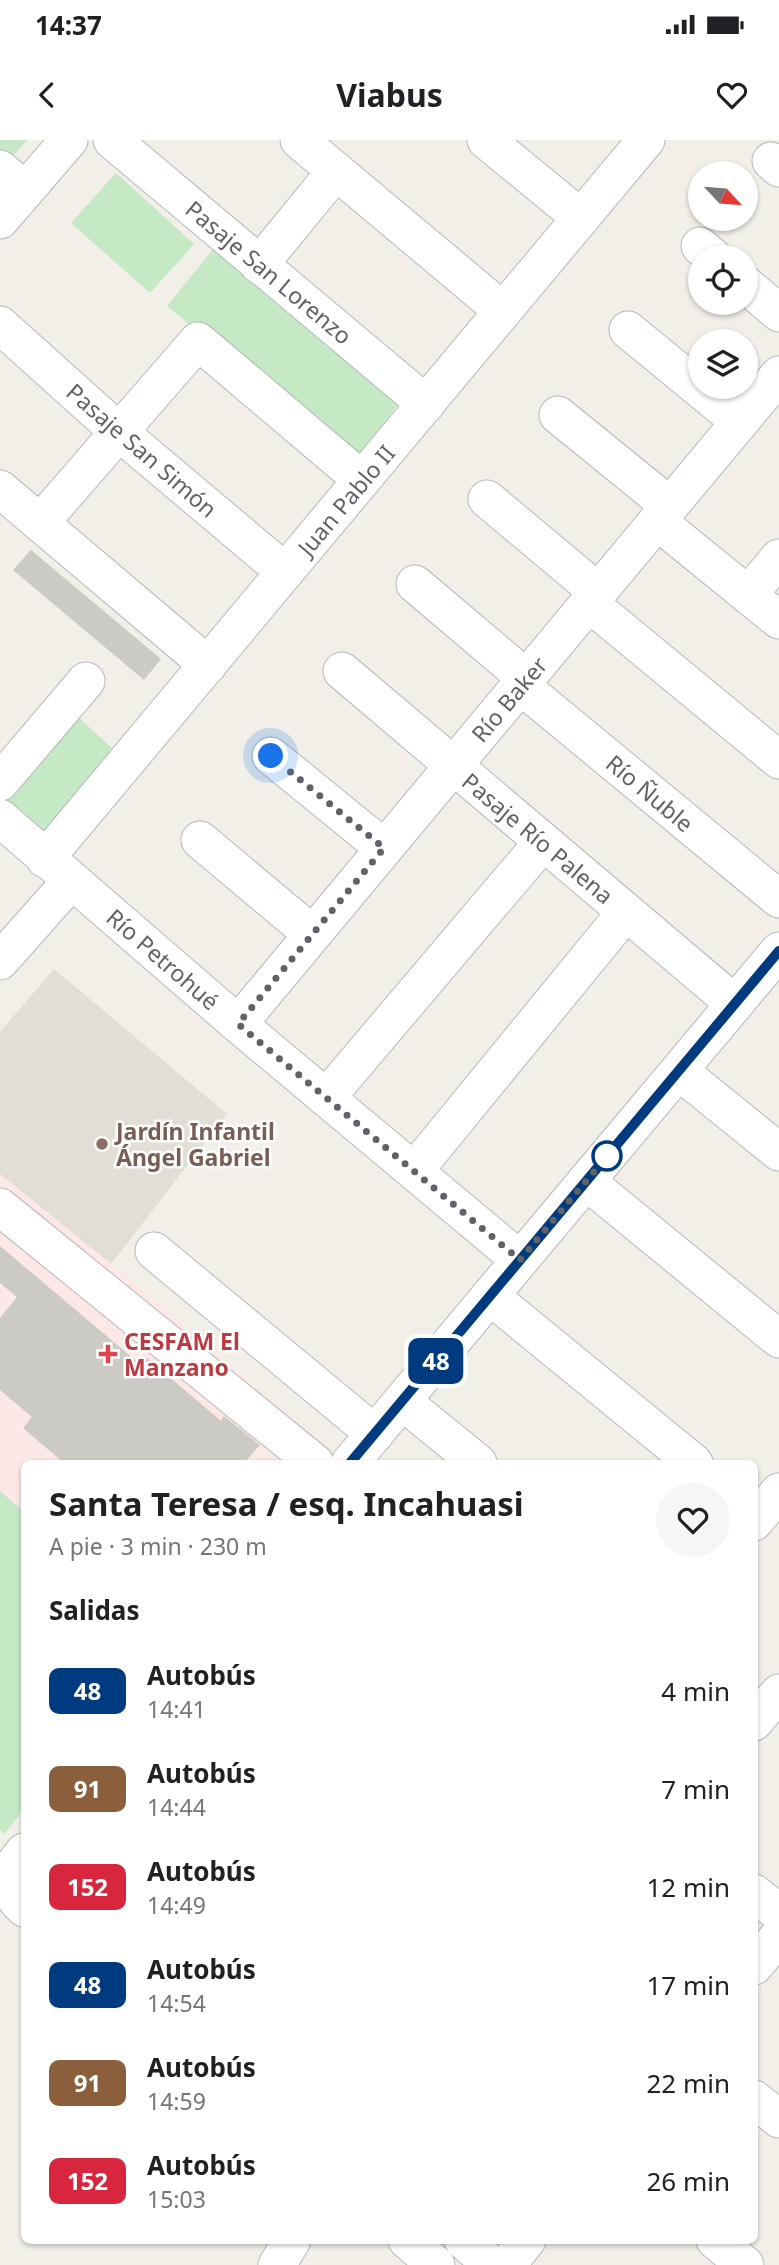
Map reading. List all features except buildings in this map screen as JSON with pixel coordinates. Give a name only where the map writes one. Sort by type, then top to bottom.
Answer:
[{"type":"street","points":[[0,220],[13,180],[69,140]]},
{"type":"street","name":"Pasaje San Lorenzo","points":[[112,140],[426,404]]},
{"type":"street","points":[[299,140],[503,311]]},
{"type":"street","points":[[486,140],[581,218]]},
{"type":"street","name":"Juan Pablo II","points":[[0,961],[58,870],[208,665],[646,140]]},
{"type":"street","points":[[258,265],[336,171]]},
{"type":"street","points":[[758,295],[779,313]]},
{"type":"street","name":"Pasaje San Simón","points":[[0,325],[119,432],[285,572]]},
{"type":"street","points":[[628,330],[740,422]]},
{"type":"street","points":[[40,523],[198,341],[362,480]]},
{"type":"street","name":"Río Baker","points":[[238,1024],[779,375]]},
{"type":"street","points":[[558,415],[748,595],[779,620]]},
{"type":"street","points":[[0,489],[208,665]]},
{"type":"street","points":[[487,499],[594,598],[779,760]]},
{"type":"street","points":[[748,595],[779,558]]},
{"type":"street","name":"Río Ñuble","points":[[415,584],[523,682],[779,899]]},
{"type":"street","name":"Pasaje Río Palena","points":[[342,671],[735,1004]]},
{"type":"street","points":[[0,782],[86,681]]},
{"type":"street","points":[[271,756],[384,848]]},
{"type":"street","name":"Río Petrohué","points":[[0,818],[238,1024],[520,1260]]},
{"type":"street","points":[[200,840],[312,934]]},
{"type":"street","points":[[326,1098],[543,842]]},
{"type":"street","points":[[414,1171],[626,912]]},
{"type":"street","points":[[352,1460],[735,1004],[776,960]]},
{"type":"street","points":[[679,1071],[779,1152]]},
{"type":"street","points":[[586,1181],[779,1339]]},
{"type":"street","points":[[0,1206],[311,1460]]},
{"type":"street","points":[[154,1251],[374,1434]]},
{"type":"street","points":[[491,1296],[690,1460]]},
{"type":"street","points":[[402,1401],[474,1460]]},
{"type":"street","points":[[758,1718],[779,1693]]},
{"type":"street","points":[[16,1860],[7,1881],[9,1890],[21,1904]]},
{"type":"street","points":[[758,1896],[779,1913]]},
{"type":"street","points":[[758,1961],[779,1936]]},
{"type":"street","points":[[758,2102],[779,2119]]},
{"type":"street","points":[[276,2265],[289,2244]]},
{"type":"street","points":[[412,2244],[436,2265]]},
{"type":"street","points":[[468,2244],[492,2265]]},
{"type":"street","points":[[507,2265],[524,2244]]},
{"type":"street","points":[[720,2244],[745,2265]]},
{"type":"shaded area","name":"Jardín Infantil Ángel Gabriel","points":[[54,969],[227,1114],[111,1264],[0,1174],[0,1032]]},
{"type":"shaded area","name":"CESFAM El Manzano","points":[[0,1174],[111,1264],[323,1444],[310,1460],[21,1460],[21,1509],[0,1491]]},
{"type":"green space","points":[[0,140],[27,140],[8,162],[0,155]]},
{"type":"green space","points":[[116,173],[194,244],[150,293],[71,223]]},
{"type":"green space","points":[[219,242],[406,395],[355,458],[167,306]]},
{"type":"green space","points":[[75,714],[116,752],[38,837],[0,802],[0,796]]},
{"type":"green space","points":[[0,1491],[21,1509],[21,1813],[4,1834],[0,1830]]},
{"type":"bus line","name":"48","points":[[353,1460],[779,951]]},
{"type":"place","name":"Jardín Infantil Ángel Gabriel","points":[[102,1144]]},
{"type":"place","name":"CESFAM El Manzano","points":[[108,1354]]},
{"type":"route","points":[[271,756],[384,848],[238,1024],[520,1260],[607,1156]]}]
